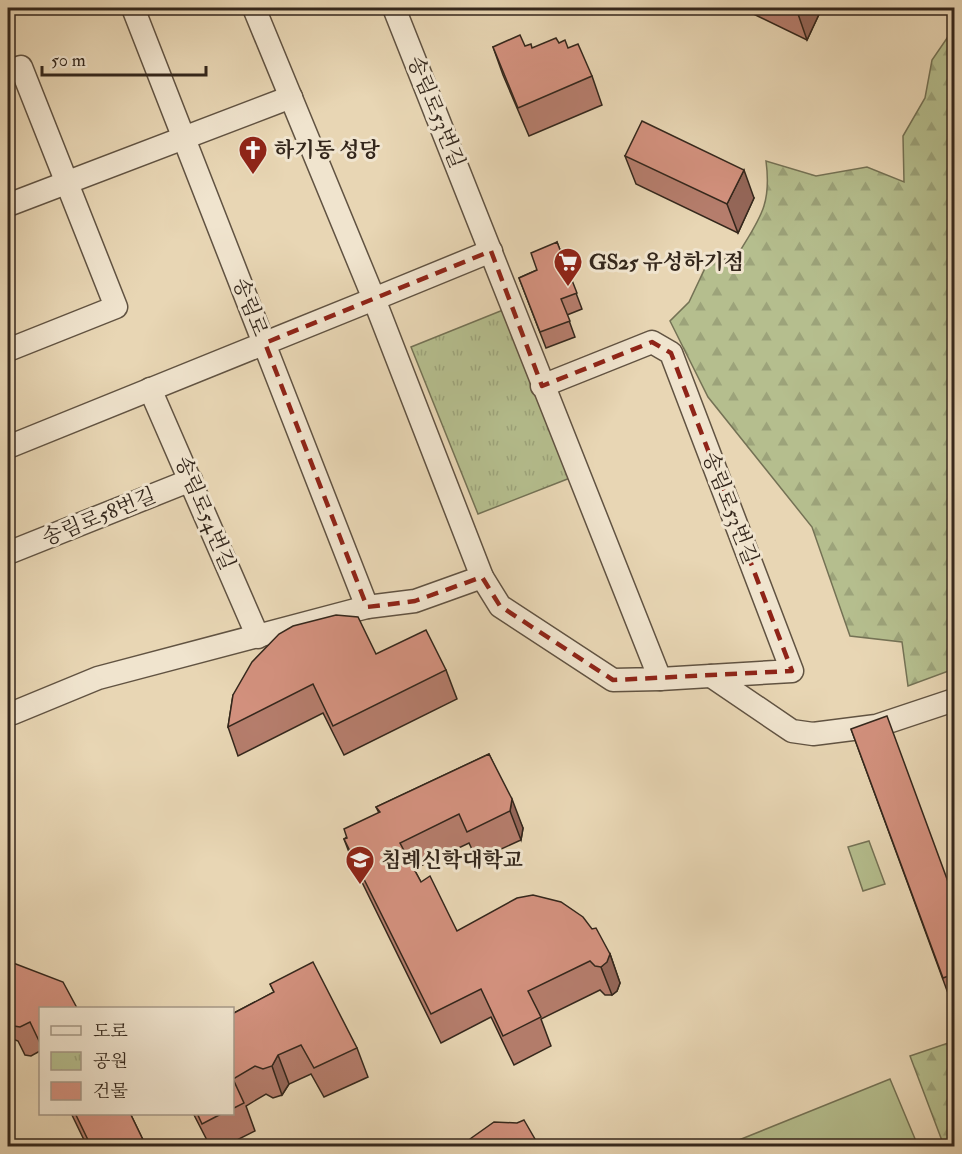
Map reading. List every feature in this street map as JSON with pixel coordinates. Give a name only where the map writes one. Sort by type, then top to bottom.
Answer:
[{"type":"street","name":"송림로","points":[[133,8],[367,607]]},
{"type":"street","name":"송림로53번길","points":[[254,8],[374,299],[482,577],[500,606],[613,680],[792,671],[671,353],[652,342],[542,386]]},
{"type":"street","name":"송림로53번길","points":[[394,8],[660,679]]},
{"type":"street","points":[[8,72],[21,67],[116,307],[8,350]]},
{"type":"street","points":[[8,205],[291,97]]},
{"type":"street","points":[[8,447],[491,251]]},
{"type":"street","name":"송림로54번길","points":[[150,389],[258,638]]},
{"type":"street","name":"송림로58번길","points":[[8,553],[191,480]]},
{"type":"street","points":[[8,712],[13,713],[98,678],[258,638],[367,607],[415,601],[482,577]]},
{"type":"street","points":[[711,676],[792,731],[813,734],[876,726],[954,700]]},
{"type":"highlighted area","points":[[491,251],[542,386],[652,342],[671,353],[792,671],[613,680],[500,606],[482,577],[415,601],[367,607],[265,343]]},
{"type":"green space","points":[[954,28],[954,669],[908,686],[902,642],[850,636],[812,527],[708,397],[670,321],[689,302],[707,264],[737,256],[752,232],[765,201],[766,161],[816,176],[867,167],[904,182],[903,136],[925,98],[932,60]]},
{"type":"green space","points":[[503,310],[570,478],[478,514],[411,347]]},
{"type":"green space","points":[[869,841],[885,884],[863,891],[848,847]]},
{"type":"green space","points":[[954,1041],[954,1146],[944,1146],[910,1056]]},
{"type":"green space","points":[[890,1079],[918,1146],[724,1146]]},
{"type":"building","points":[[520,35],[525,46],[531,44],[532,48],[556,38],[559,43],[565,40],[568,48],[578,44],[592,76],[518,108],[493,47]]},
{"type":"building","points":[[642,121],[744,170],[727,204],[625,156]]},
{"type":"building","points":[[557,242],[577,293],[561,299],[570,321],[540,332],[519,278],[537,270],[531,253]]},
{"type":"building","points":[[336,615],[358,617],[376,654],[426,630],[446,670],[333,726],[313,684],[228,727],[233,695],[252,662],[279,634],[293,626]]},
{"type":"building","points":[[887,716],[954,898],[954,974],[943,978],[851,729]]},
{"type":"building","points":[[489,754],[512,799],[510,811],[467,832],[459,814],[400,843],[421,882],[430,876],[457,931],[517,898],[533,895],[561,902],[583,917],[592,929],[596,928],[610,954],[607,962],[601,967],[595,966],[590,961],[528,991],[541,1017],[503,1036],[481,989],[431,1014],[344,839],[347,838],[344,829],[380,812],[376,807]]},
{"type":"building","points":[[8,961],[63,982],[76,1007],[39,1007],[39,1041],[30,1022],[20,1027],[14,1026],[8,1013]]},
{"type":"building","points":[[313,962],[357,1048],[314,1068],[301,1045],[278,1055],[272,1066],[263,1069],[255,1066],[234,1078],[234,1013],[274,992],[270,984]]},
{"type":"building","points":[[234,1081],[244,1103],[234,1108]]},
{"type":"building","points":[[76,1115],[131,1115],[146,1146],[91,1146]]},
{"type":"building","points":[[198,1115],[219,1115],[202,1124]]},
{"type":"building","points":[[524,1120],[539,1146],[465,1146],[470,1139],[494,1122],[517,1123]]},
{"type":"place","name":"하기동 성당","points":[[253,176]]},
{"type":"place","name":"GS25 유성하기점","points":[[568,288]]},
{"type":"place","name":"침례신학대학교","points":[[360,886]]}]
